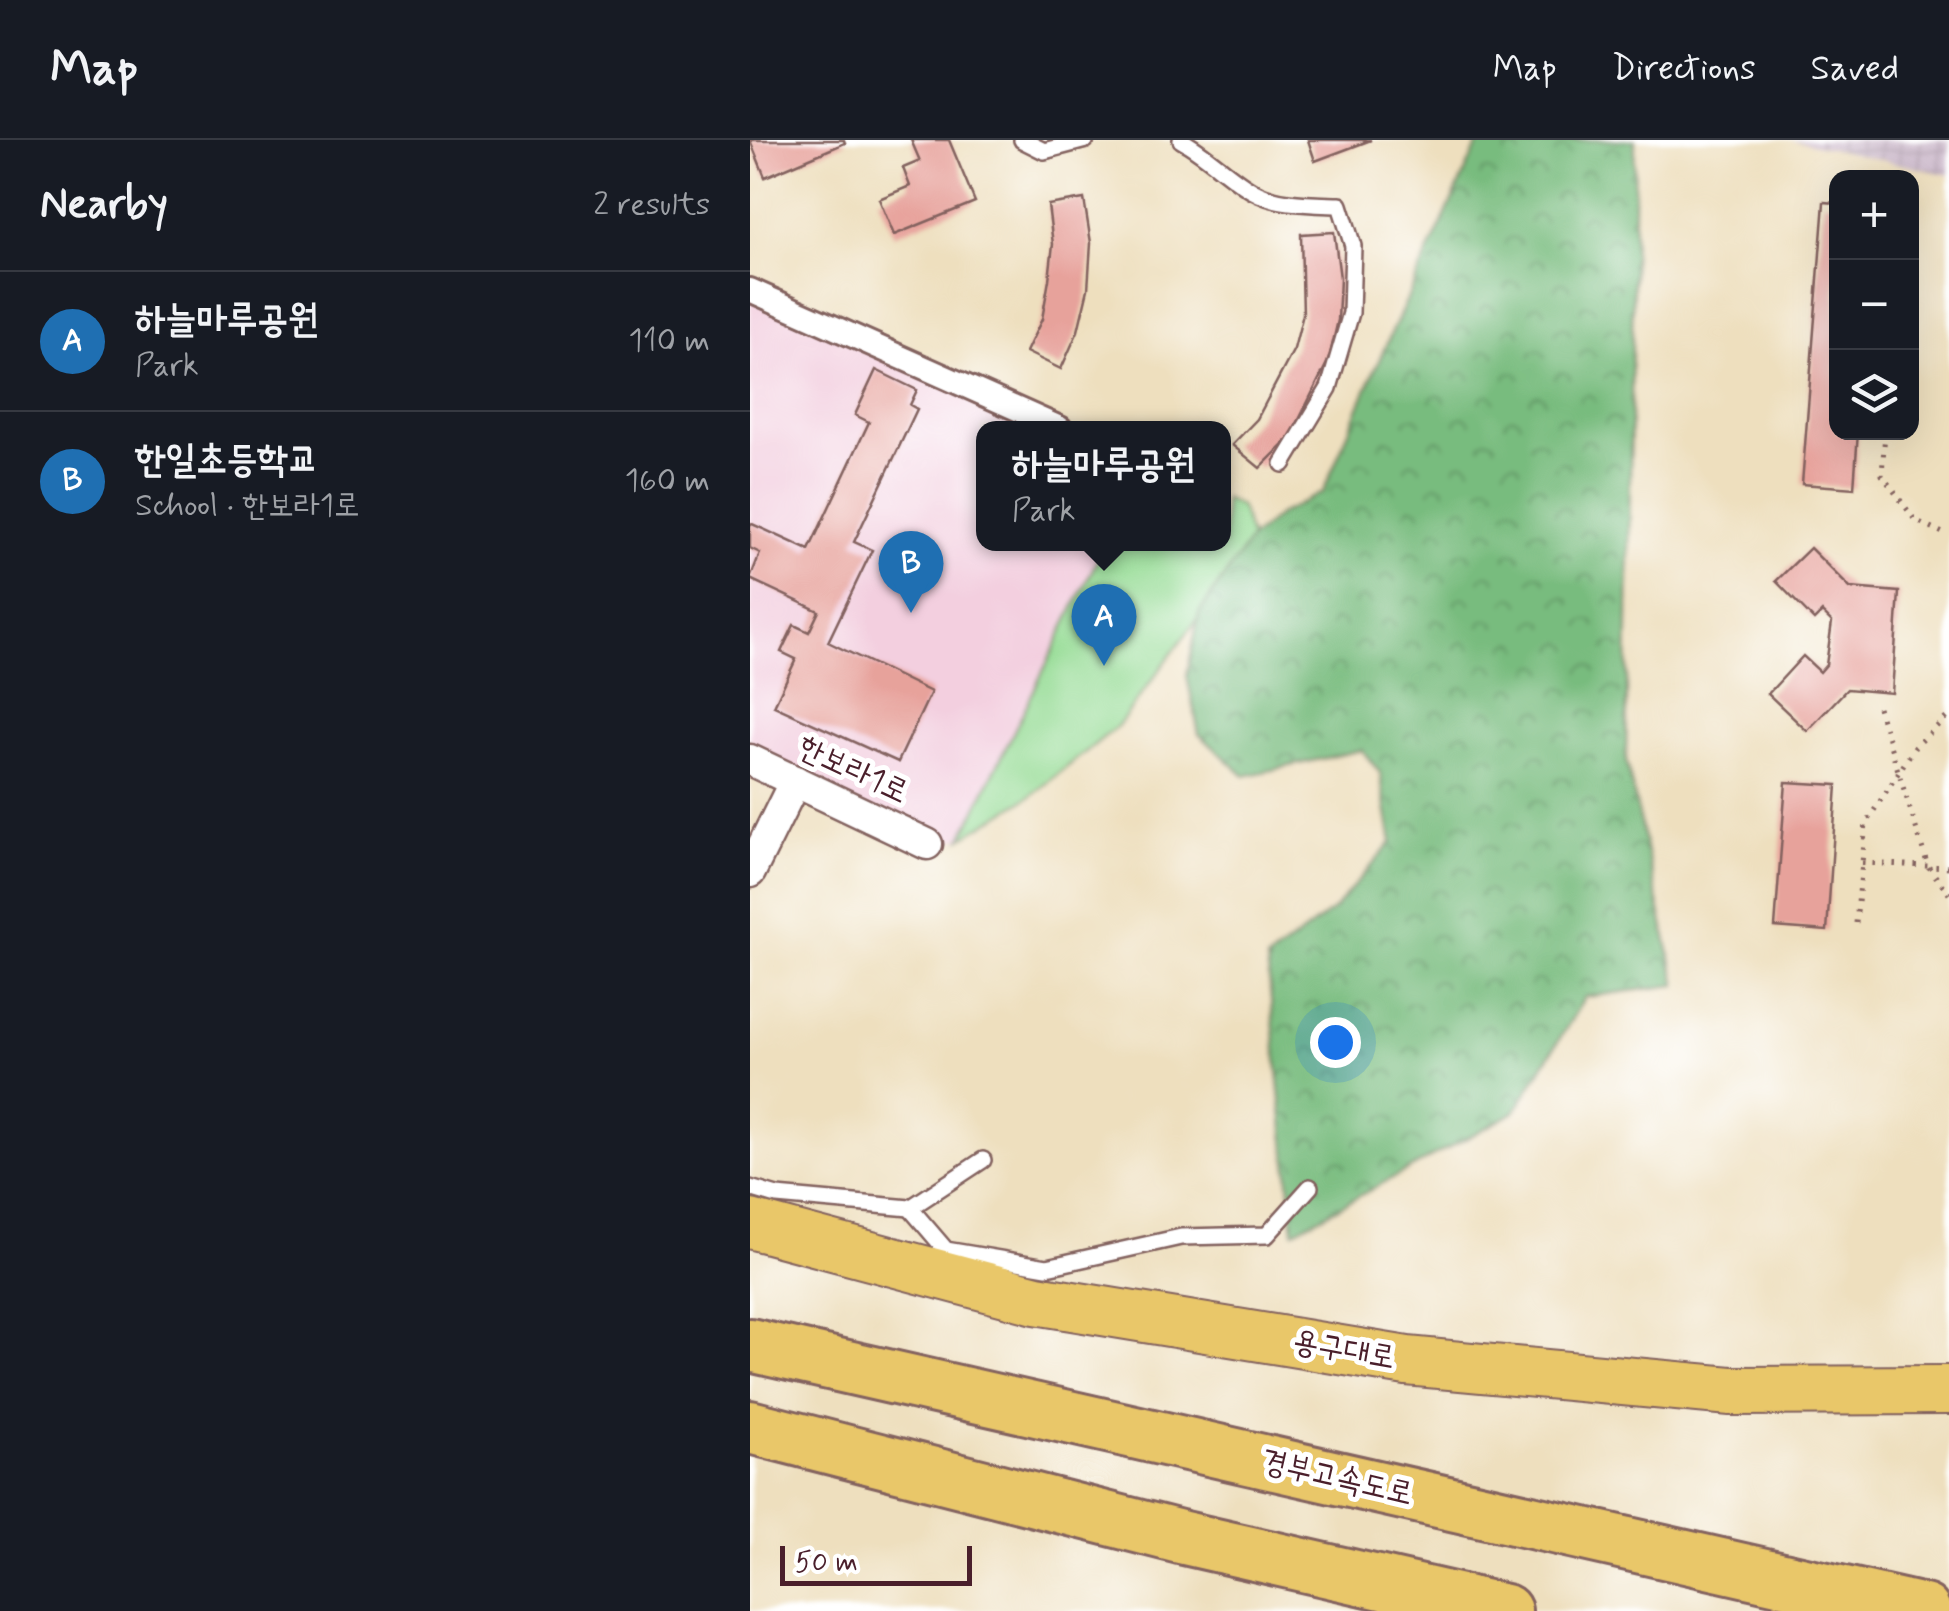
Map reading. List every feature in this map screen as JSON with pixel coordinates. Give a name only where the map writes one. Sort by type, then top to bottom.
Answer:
[{"type":"highway","name":"용구대로","points":[[750,1224],[1036,1300],[1406,1361],[1731,1391],[1949,1390]]},
{"type":"highway","name":"경부고속도로","points":[[750,1344],[1924,1611]]},
{"type":"highway","points":[[750,1427],[1180,1538],[1505,1611]]},
{"type":"street","points":[[750,290],[1044,421]]},
{"type":"street","name":"한보라1로","points":[[750,760],[927,844]]},
{"type":"street","points":[[750,872],[795,781]]},
{"type":"lane","points":[[1022,140],[1044,150],[1086,140]]},
{"type":"lane","points":[[1181,140],[1203,152],[1255,193],[1303,204],[1340,205],[1354,246],[1350,314],[1329,388],[1283,464]]},
{"type":"lane","points":[[750,1188],[777,1196],[910,1208],[983,1160]]},
{"type":"lane","points":[[910,1208],[946,1250],[1047,1267],[1181,1237],[1267,1235],[1310,1187]]},
{"type":"path","points":[[1884,440],[1882,475],[1916,520],[1949,536]]},
{"type":"path","points":[[1878,708],[1928,866],[1949,894]]},
{"type":"path","points":[[1856,923],[1866,823],[1915,747],[1949,715]]},
{"type":"path","points":[[1862,863],[1949,867]]},
{"type":"shaded area","points":[[1791,140],[1949,140],[1949,175]]},
{"type":"shaded area","points":[[750,290],[1044,421],[976,421],[976,551],[1102,551],[962,838],[927,844],[750,760]]},
{"type":"green space","points":[[1480,140],[1635,140],[1626,760],[1677,985],[1585,997],[1515,1112],[1294,1231],[1267,960],[1334,909],[1392,842],[1380,773],[1362,750],[1245,776],[1199,734],[1187,676],[1199,613],[1251,538],[1280,514],[1323,492]]},
{"type":"green space","points":[[1231,502],[1240,506],[1251,538],[1207,606],[1119,725],[1031,796],[962,838],[1102,551],[1231,551]]},
{"type":"building","points":[[750,140],[844,140],[845,143],[765,177]]},
{"type":"building","points":[[911,140],[949,140],[975,202],[894,235],[879,199],[910,186],[903,168],[920,161]]},
{"type":"building","points":[[1308,140],[1371,140],[1315,161]]},
{"type":"building","points":[[1084,199],[1091,243],[1088,289],[1078,331],[1061,369],[1026,352],[1042,319],[1049,280],[1053,244],[1048,205]]},
{"type":"building","points":[[1824,202],[1829,202],[1829,440],[1857,440],[1854,488],[1802,484]]},
{"type":"building","points":[[1334,232],[1340,278],[1338,320],[1329,359],[1290,438],[1260,468],[1232,445],[1257,419],[1294,349],[1303,314],[1301,234]]},
{"type":"building","points":[[876,370],[917,390],[910,405],[917,409],[854,542],[872,550],[828,642],[931,692],[898,762],[774,706],[796,659],[781,652],[794,625],[809,632],[819,611],[750,579],[760,553],[750,548],[750,523],[809,550],[869,422],[855,415]]},
{"type":"building","points":[[1810,548],[1850,588],[1899,592],[1892,693],[1847,689],[1807,731],[1768,694],[1803,656],[1820,672],[1826,665],[1832,622],[1822,612],[1814,620],[1776,581]]},
{"type":"building","points":[[1786,782],[1837,785],[1827,931],[1775,927]]},
{"type":"place","name":"한일초등학교","points":[[911,613]]},
{"type":"place","name":"하늘마루공원","points":[[1104,666]]}]
